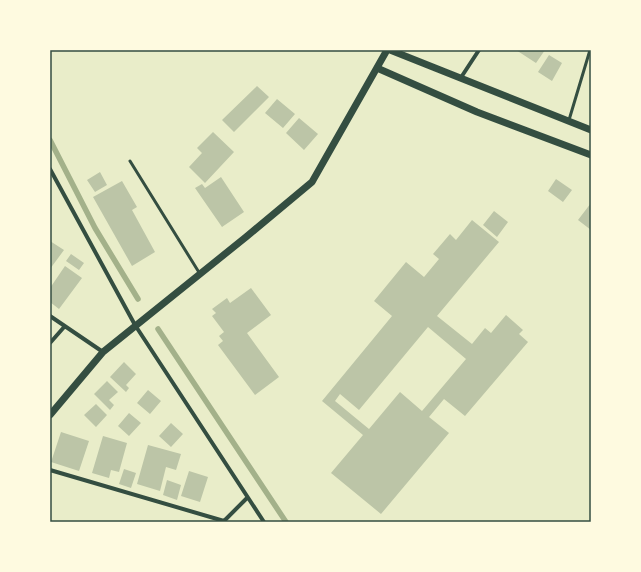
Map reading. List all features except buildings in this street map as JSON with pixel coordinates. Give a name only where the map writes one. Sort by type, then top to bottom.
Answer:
[{"type":"street","points":[[50,415],[103,352],[312,182],[387,50]]},
{"type":"street","points":[[390,50],[459,79],[591,130]]},
{"type":"street","points":[[459,79],[478,50]]},
{"type":"street","points":[[376,68],[477,112],[591,155]]},
{"type":"street","points":[[50,169],[135,325],[264,522]]},
{"type":"street","points":[[50,316],[103,352]]},
{"type":"street","points":[[50,343],[65,326]]},
{"type":"street","points":[[50,470],[224,521],[247,498]]},
{"type":"lane","points":[[569,122],[590,50]]},
{"type":"lane","points":[[130,161],[200,274]]},
{"type":"waterway","points":[[50,140],[95,228],[138,299]]},
{"type":"waterway","points":[[158,329],[286,522]]}]
